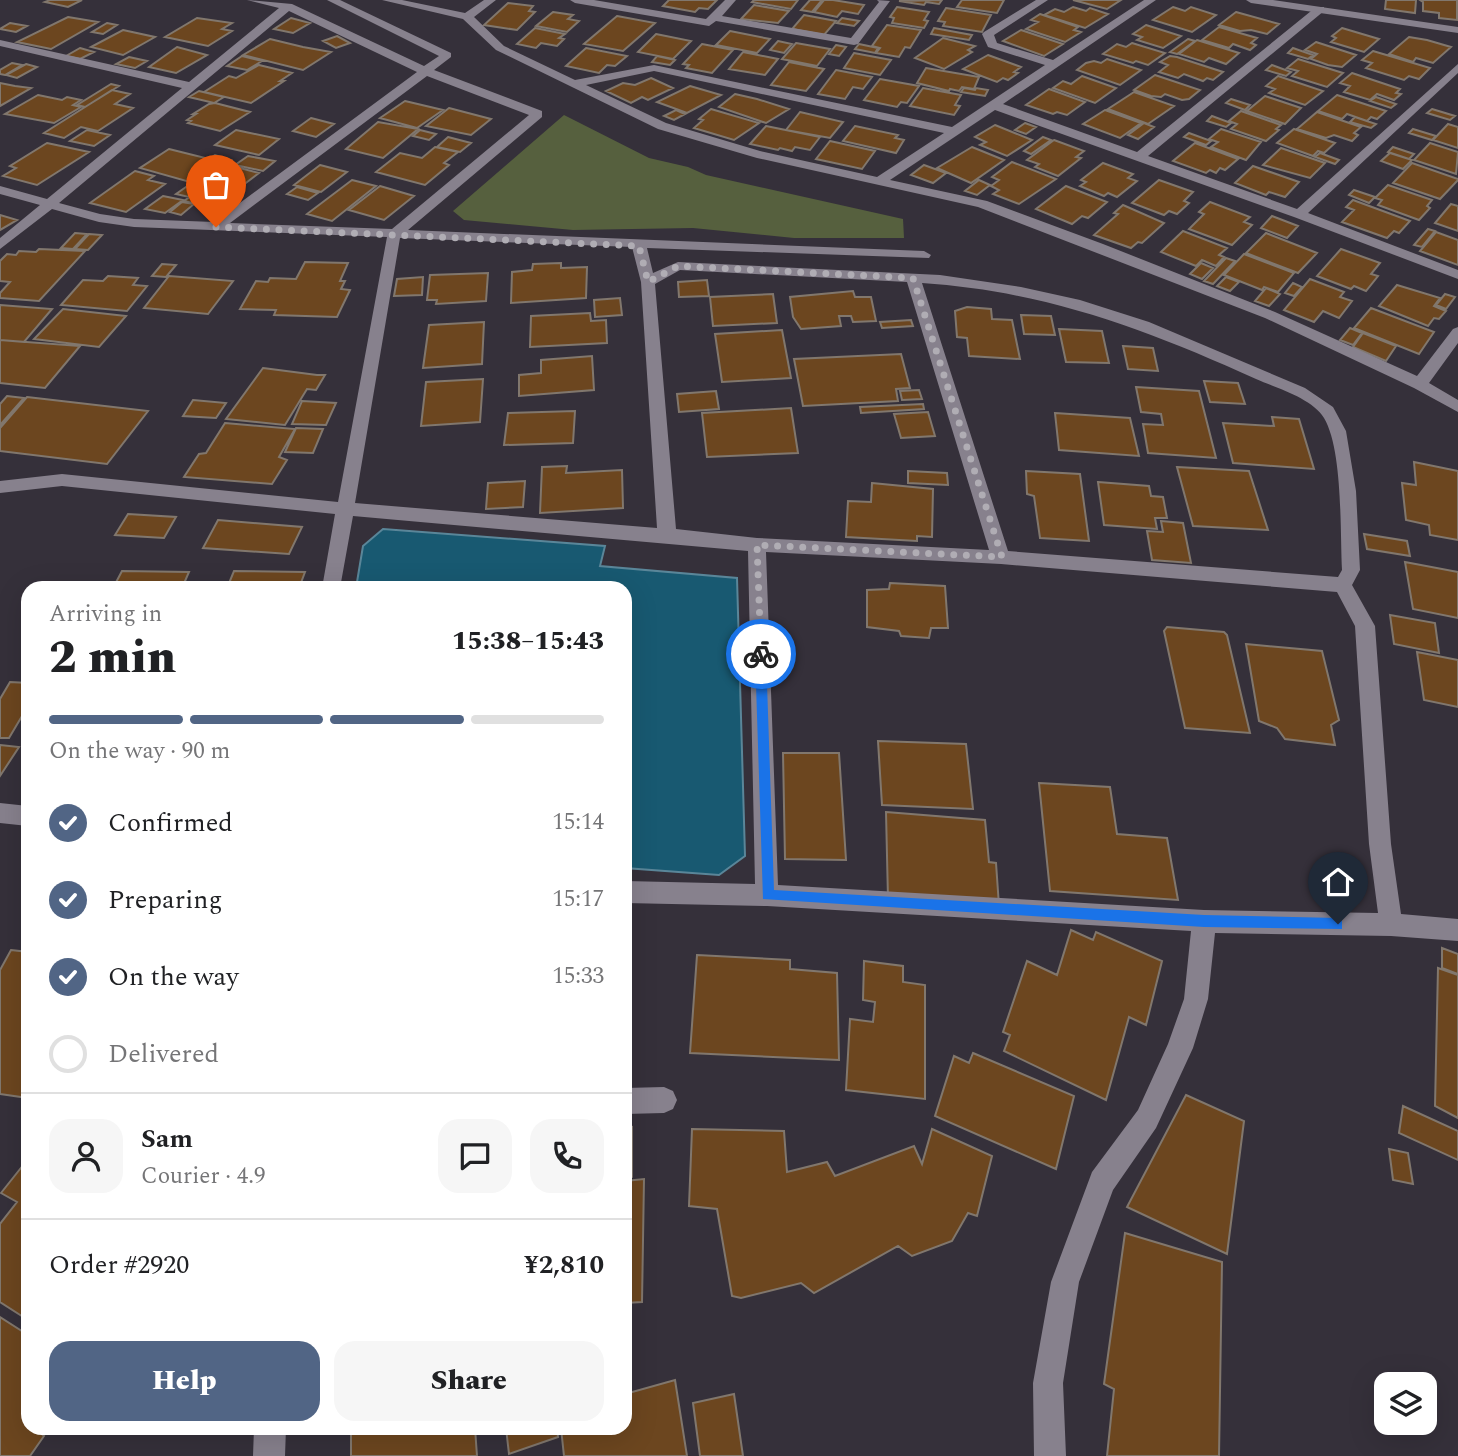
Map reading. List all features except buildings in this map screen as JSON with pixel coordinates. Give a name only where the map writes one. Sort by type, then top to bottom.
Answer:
[{"type":"street","points":[[252,0],[288,6],[425,71],[538,114],[394,235],[332,581]]},
{"type":"street","points":[[216,227],[447,55],[332,0]]},
{"type":"street","points":[[387,0],[467,17],[500,48],[662,125],[757,154],[982,204],[1098,247],[1270,315],[1420,384],[1458,407]]},
{"type":"street","points":[[467,17],[491,0]]},
{"type":"street","points":[[575,0],[709,23],[731,0]]},
{"type":"street","points":[[715,18],[854,42],[885,1],[882,0]]},
{"type":"street","points":[[1043,0],[988,34],[992,45],[1053,64]]},
{"type":"street","points":[[881,180],[1151,0]]},
{"type":"street","points":[[1251,0],[1458,30]]},
{"type":"street","points":[[0,245],[288,6]]},
{"type":"street","points":[[1139,157],[1320,9]]},
{"type":"street","points":[[0,43],[189,86]]},
{"type":"street","points":[[577,83],[654,68],[954,131]]},
{"type":"street","points":[[1299,214],[1458,68]]},
{"type":"street","points":[[993,105],[1299,214],[1458,275]]},
{"type":"street","points":[[0,190],[99,218],[216,227],[923,256]]},
{"type":"street","points":[[639,246],[648,282],[667,535]]},
{"type":"street","points":[[648,282],[678,266],[941,279],[1008,290],[1126,318],[1255,372],[1322,407],[1331,416],[1343,465],[1351,570],[1343,585]]},
{"type":"street","points":[[913,278],[1002,557]]},
{"type":"street","points":[[1420,384],[1458,332]]},
{"type":"street","points":[[0,487],[62,480],[346,509],[667,535],[757,545],[1002,557],[1343,585]]},
{"type":"street","points":[[757,545],[768,895]]},
{"type":"street","points":[[1343,585],[1365,626],[1380,844],[1391,925]]},
{"type":"street","points":[[0,813],[21,815]]},
{"type":"street","points":[[632,892],[768,895],[1204,921],[1391,925],[1458,930]]},
{"type":"street","points":[[1050,1456],[1048,1383],[1065,1282],[1102,1182],[1147,1119],[1180,1048],[1196,999],[1204,921]]},
{"type":"street","points":[[632,1101],[664,1100]]},
{"type":"street","points":[[269,1456],[270,1435]]},
{"type":"green space","points":[[564,115],[649,158],[688,167],[706,175],[903,219],[904,238],[794,238],[693,228],[573,230],[464,220],[453,211]]},
{"type":"water","points":[[383,529],[605,546],[600,566],[737,578],[745,856],[719,875],[632,869],[632,581],[357,581],[363,546]]},
{"type":"way so far","points":[[216,227],[639,246],[648,282],[678,266],[913,278],[1002,557],[757,545],[761,654]]},
{"type":"route","points":[[761,654],[768,895],[1204,921],[1338,924]]}]
